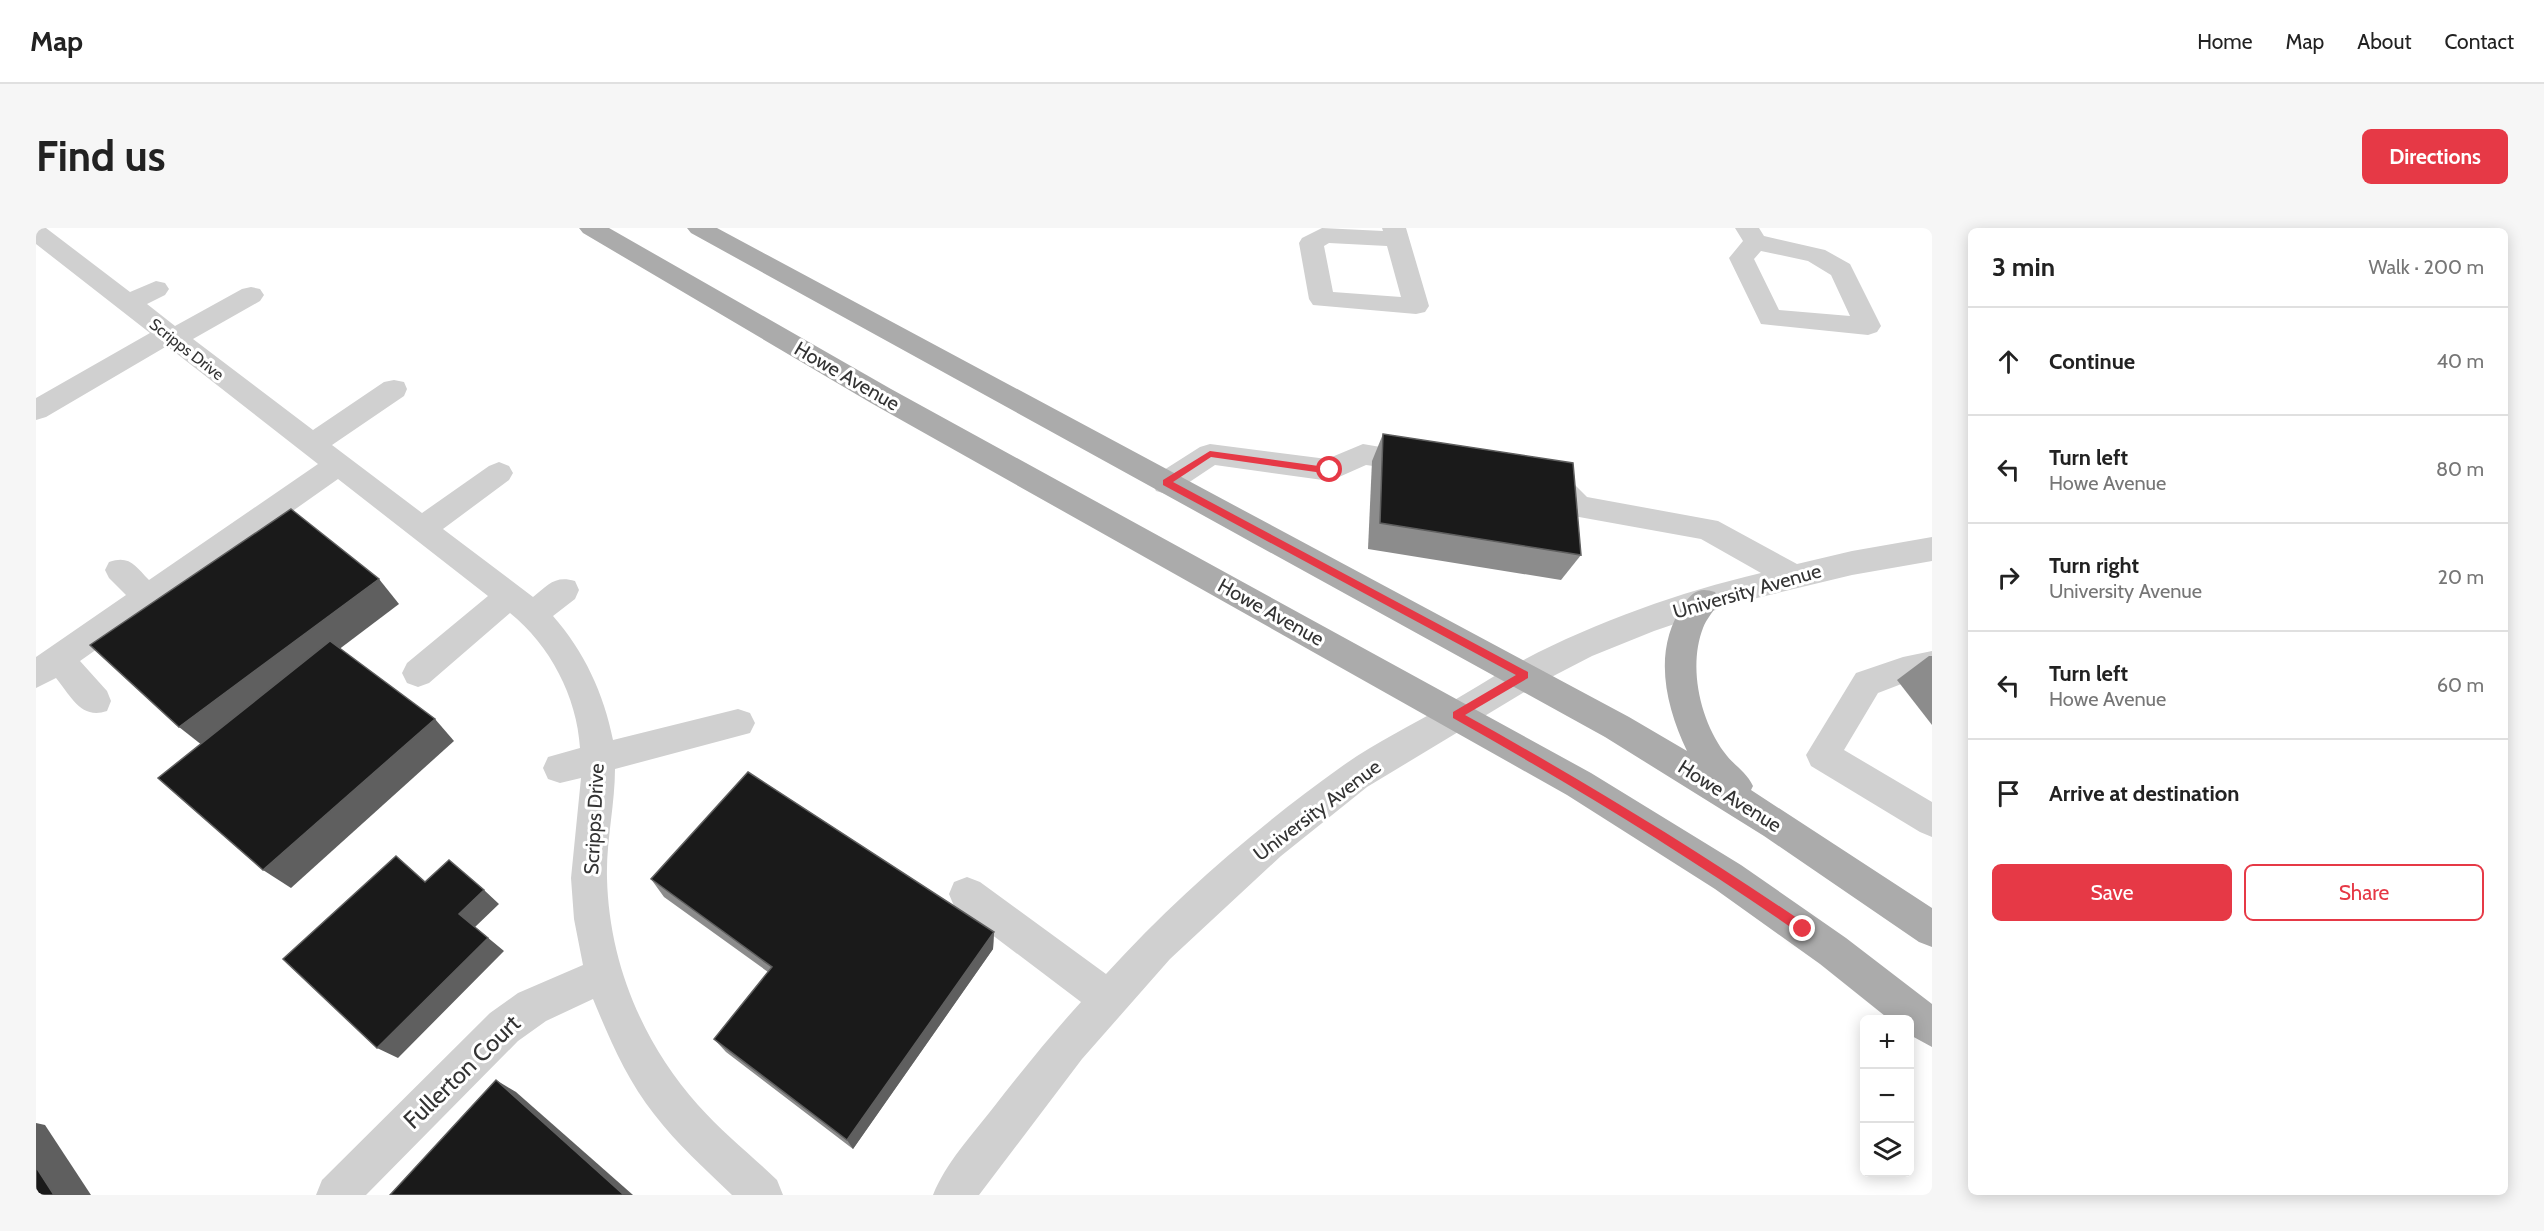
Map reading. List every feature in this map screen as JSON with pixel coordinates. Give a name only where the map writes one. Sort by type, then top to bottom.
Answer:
[{"type":"main road","name":"Howe Avenue","points":[[591,228],[881,396],[1579,784],[1728,877],[1833,951],[1932,1028]]},
{"type":"main road","name":"Howe Avenue","points":[[699,228],[1524,675],[1680,764],[1932,929]]},
{"type":"main road","points":[[1704,601],[1687,627],[1681,652],[1682,687],[1696,735],[1710,761],[1784,830]]},
{"type":"street","points":[[1395,233],[1416,306],[1322,299],[1311,243],[1324,235],[1395,233]]},
{"type":"street","name":"Scripps Drive","points":[[53,234],[101,265],[142,296],[171,336],[521,605],[554,637],[576,672],[592,714],[598,760],[589,865],[592,920],[604,975],[617,1012],[645,1066],[683,1118],[762,1195]]},
{"type":"street","points":[[1751,235],[1816,255],[1841,270],[1868,326],[1770,318],[1741,258],[1751,235]]},
{"type":"street","points":[[36,410],[251,295]]},
{"type":"street","points":[[312,445],[394,389]]},
{"type":"street","points":[[1166,483],[1210,454],[1330,470],[1363,454],[1442,466]]},
{"type":"street","points":[[95,701],[47,666],[338,465]]},
{"type":"street","points":[[421,529],[499,473]]},
{"type":"street","points":[[1510,476],[1555,483],[1578,507],[1708,529],[1794,577]]},
{"type":"street","name":"University Avenue","points":[[954,1195],[977,1161],[1108,999],[1157,946],[1268,844],[1355,776],[1524,675],[1581,647],[1643,622],[1734,591],[1852,563],[1932,549]]},
{"type":"street","points":[[120,570],[147,597]]},
{"type":"street","points":[[418,674],[521,605],[564,590]]},
{"type":"street","points":[[1932,664],[1903,670],[1867,683],[1823,755],[1932,820]]},
{"type":"street","points":[[560,768],[738,723]]},
{"type":"street","points":[[967,894],[1108,999]]},
{"type":"street","name":"Fullerton Court","points":[[337,1195],[396,1118],[504,1027],[532,1007],[604,975]]},
{"type":"building","points":[[1383,434],[1573,463],[1581,555],[1380,523]]},
{"type":"building","points":[[291,509],[379,579],[179,727],[90,645]]},
{"type":"building","points":[[330,641],[435,719],[263,870],[158,778]]},
{"type":"building","points":[[748,772],[994,932],[847,1140],[714,1039],[772,967],[651,879]]},
{"type":"building","points":[[396,856],[425,882],[449,860],[484,890],[459,914],[488,938],[377,1048],[283,959]]},
{"type":"building","points":[[496,1080],[624,1195],[390,1195]]},
{"type":"building","points":[[36,1167],[54,1195],[36,1195]]},
{"type":"route","points":[[1330,470],[1210,454],[1166,483],[1524,675],[1456,715],[1579,784],[1728,877],[1803,929]]}]
